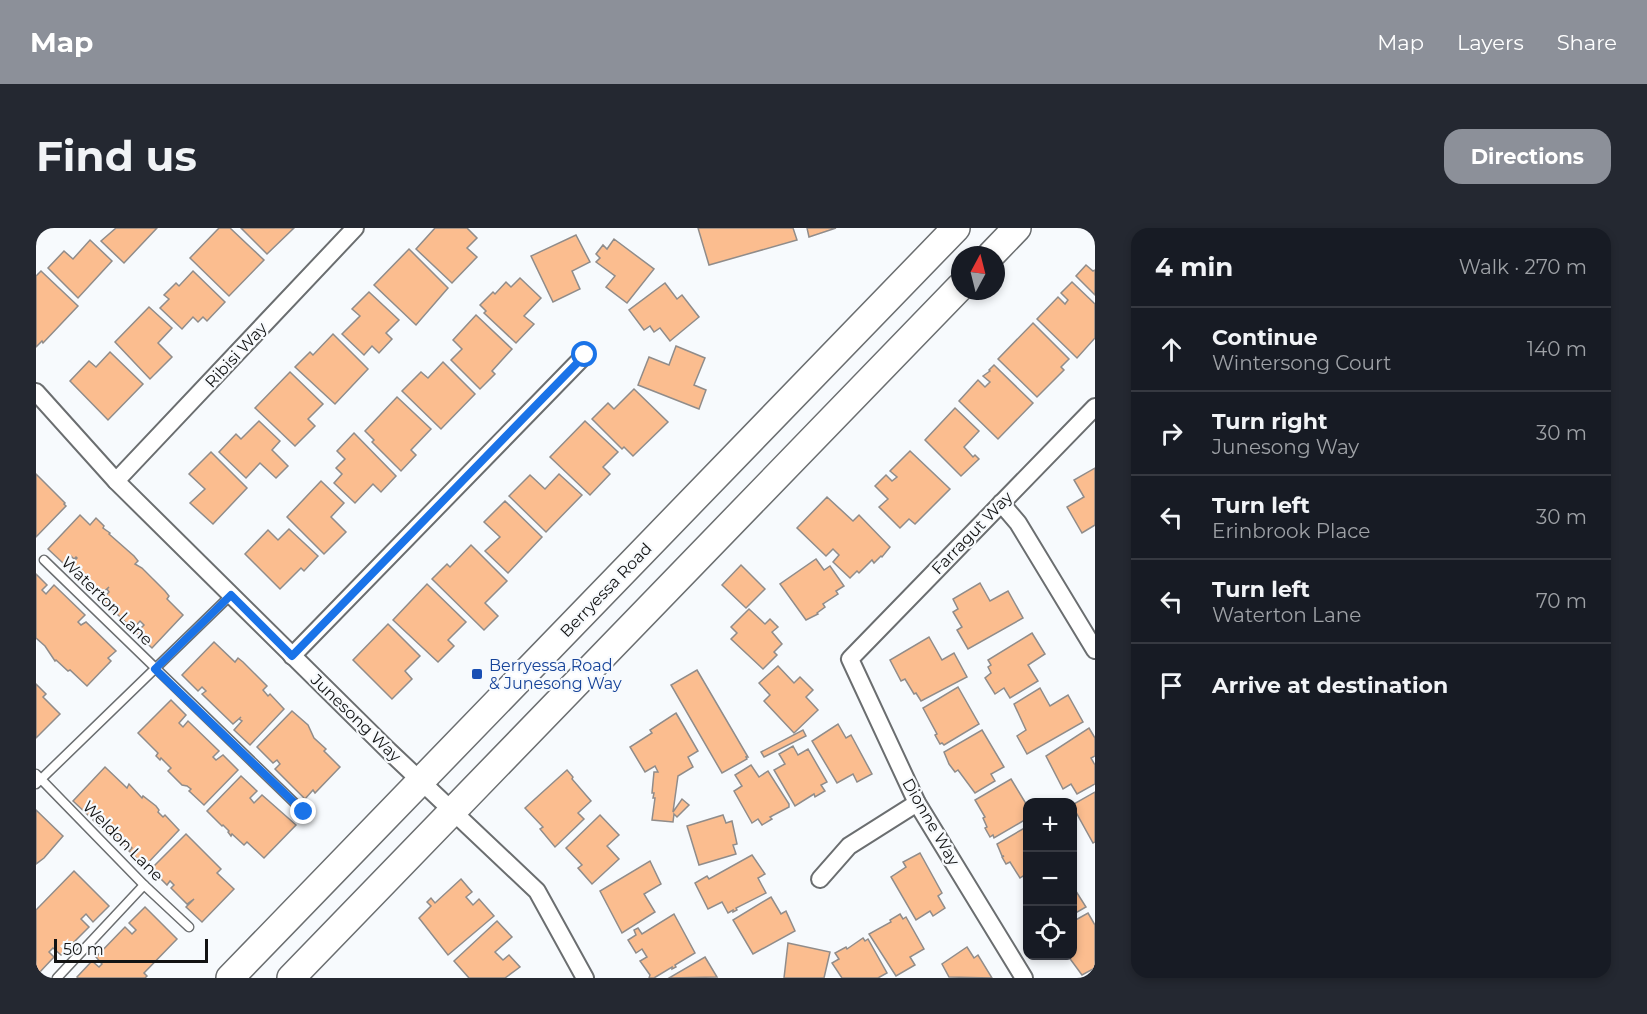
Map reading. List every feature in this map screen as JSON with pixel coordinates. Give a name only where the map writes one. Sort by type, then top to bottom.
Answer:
[{"type":"main road","name":"Berryessa Road","points":[[230,978],[956,228]]},
{"type":"main road","points":[[1000,246],[1017,228]]},
{"type":"main road","points":[[291,978],[951,296]]},
{"type":"street","name":"Ribisi Way","points":[[116,482],[355,228]]},
{"type":"street","points":[[292,656],[585,355]]},
{"type":"street","name":"Junesong Way","points":[[36,392],[116,482],[421,782],[537,891],[585,978]]},
{"type":"street","name":"Farragut Way","points":[[850,659],[1095,407]]},
{"type":"street","points":[[1001,503],[1018,523],[1095,650]]},
{"type":"street","name":"Dionne Way","points":[[850,659],[917,803],[1024,978]]},
{"type":"street","points":[[820,879],[849,846],[917,803]]},
{"type":"lane","name":"Waterton Lane","points":[[44,560],[304,812]]},
{"type":"lane","points":[[38,779],[231,595]]},
{"type":"lane","name":"Weldon Lane","points":[[38,779],[189,927]]},
{"type":"lane","points":[[57,978],[144,885]]},
{"type":"building","points":[[116,228],[157,228],[124,263],[101,241]]},
{"type":"building","points":[[219,228],[230,228],[264,260],[229,296],[190,258]]},
{"type":"building","points":[[241,228],[294,228],[267,254]]},
{"type":"building","points":[[435,228],[467,228],[477,238],[467,248],[477,257],[452,283],[416,249]]},
{"type":"building","points":[[698,228],[793,228],[797,240],[709,265]]},
{"type":"building","points":[[807,228],[836,228],[809,237]]},
{"type":"building","points":[[576,235],[590,262],[572,271],[580,289],[553,302],[531,256]]},
{"type":"building","points":[[614,239],[654,269],[627,303],[606,287],[615,276],[596,262],[600,258],[596,254],[603,245],[607,249]]},
{"type":"building","points":[[90,240],[112,261],[78,298],[48,268],[64,251],[73,259]]},
{"type":"building","points":[[409,249],[448,288],[416,325],[374,285]]},
{"type":"building","points":[[1086,265],[1093,271],[1095,270],[1095,295],[1076,276]]},
{"type":"building","points":[[41,271],[78,306],[43,343],[42,341],[36,347],[36,276]]},
{"type":"building","points":[[193,271],[225,302],[207,321],[203,317],[198,322],[193,317],[182,329],[160,308],[169,299],[164,295],[176,283],[179,286]]},
{"type":"building","points":[[520,278],[541,298],[524,316],[534,324],[516,343],[484,313],[486,311],[480,305],[506,282],[511,287]]},
{"type":"building","points":[[1072,282],[1095,304],[1095,338],[1077,358],[1037,319],[1058,297],[1065,304],[1068,300],[1061,293]]},
{"type":"building","points":[[665,283],[677,299],[682,295],[699,317],[670,341],[660,328],[654,332],[650,326],[644,330],[629,310]]},
{"type":"building","points":[[369,292],[399,320],[386,333],[392,339],[379,353],[372,346],[364,355],[342,334],[360,316],[352,309]]},
{"type":"building","points":[[149,307],[172,328],[158,343],[172,357],[150,379],[115,342]]},
{"type":"building","points":[[476,315],[512,349],[492,371],[495,374],[480,389],[451,360],[462,349],[453,340]]},
{"type":"building","points":[[1033,323],[1069,359],[1061,367],[1064,370],[1037,397],[998,359]]},
{"type":"building","points":[[333,334],[368,369],[335,404],[295,367],[310,352],[313,355]]},
{"type":"building","points":[[676,346],[705,358],[694,385],[706,390],[699,409],[638,385],[649,357],[669,365]]},
{"type":"building","points":[[110,352],[143,384],[108,420],[70,381],[89,361],[96,367]]},
{"type":"building","points":[[443,362],[475,394],[441,429],[402,391],[421,372],[428,378]]},
{"type":"building","points":[[994,365],[1033,403],[998,439],[959,401],[978,380],[985,387],[990,382],[983,376]]},
{"type":"building","points":[[290,372],[323,404],[308,419],[315,426],[295,446],[255,408]]},
{"type":"building","points":[[634,389],[668,422],[633,456],[624,447],[622,449],[592,419],[608,403],[614,409]]},
{"type":"building","points":[[397,397],[431,429],[411,450],[416,455],[401,471],[372,442],[374,440],[365,431]]},
{"type":"building","points":[[955,408],[979,431],[964,447],[973,457],[975,455],[979,459],[961,476],[925,440]]},
{"type":"building","points":[[259,421],[280,441],[272,450],[288,466],[276,478],[260,463],[246,478],[219,452],[236,434],[241,439]]},
{"type":"building","points":[[585,421],[618,452],[603,467],[610,474],[590,495],[550,457]]},
{"type":"building","points":[[354,433],[396,476],[381,492],[373,484],[355,503],[334,483],[342,474],[336,468],[345,459],[337,451]]},
{"type":"building","points":[[910,451],[950,489],[915,524],[909,519],[900,528],[879,507],[888,499],[875,486],[886,475],[892,481],[897,477],[890,471]]},
{"type":"building","points":[[211,452],[247,488],[213,524],[190,503],[205,489],[189,474]]},
{"type":"building","points":[[1095,468],[1095,525],[1082,533],[1067,507],[1084,497],[1074,480]]},
{"type":"building","points":[[36,474],[66,506],[36,537]]},
{"type":"building","points":[[559,474],[582,495],[546,532],[509,496],[530,475],[545,489]]},
{"type":"building","points":[[321,481],[344,503],[331,517],[346,532],[324,554],[287,517]]},
{"type":"building","points":[[827,497],[853,521],[859,515],[890,547],[882,557],[874,563],[872,560],[859,573],[857,571],[850,578],[833,562],[839,555],[833,549],[826,556],[797,528]]},
{"type":"building","points":[[505,501],[542,537],[508,573],[485,551],[500,537],[484,522]]},
{"type":"building","points":[[80,515],[90,525],[96,518],[109,534],[134,556],[138,561],[135,564],[165,591],[169,596],[167,599],[183,615],[152,648],[136,633],[144,625],[140,621],[133,629],[102,600],[109,592],[107,589],[109,587],[101,594],[70,565],[76,557],[74,559],[71,556],[64,564],[48,549]]},
{"type":"building","points":[[289,529],[318,556],[304,571],[301,568],[280,589],[245,554],[268,530],[278,540]]},
{"type":"building","points":[[471,545],[507,581],[485,603],[498,616],[484,630],[432,579],[447,564],[450,567]]},
{"type":"building","points":[[816,559],[824,570],[830,566],[844,586],[836,591],[838,594],[823,604],[825,607],[818,614],[806,620],[780,584]]},
{"type":"building","points":[[741,565],[765,589],[746,608],[722,585]]},
{"type":"building","points":[[36,574],[47,585],[42,590],[46,594],[54,585],[85,615],[78,622],[81,625],[86,622],[116,651],[108,658],[111,661],[87,686],[70,670],[68,671],[55,661],[45,646],[36,638]]},
{"type":"building","points":[[980,583],[990,601],[1008,591],[1023,618],[968,649],[957,630],[962,627],[953,612],[958,609],[953,599]]},
{"type":"building","points":[[427,584],[466,622],[448,640],[454,646],[438,662],[393,620]]},
{"type":"building","points":[[749,609],[765,624],[770,619],[778,627],[772,632],[782,644],[774,652],[777,655],[763,669],[731,639],[737,633],[731,627]]},
{"type":"building","points":[[388,624],[420,656],[405,671],[412,679],[392,699],[353,660]]},
{"type":"building","points":[[1032,633],[1045,654],[1028,665],[1038,681],[1010,698],[1004,688],[995,694],[985,678],[991,673],[988,660]]},
{"type":"building","points":[[929,637],[942,660],[954,653],[967,677],[921,701],[905,679],[901,681],[890,660]]},
{"type":"building","points":[[214,642],[235,662],[238,658],[243,662],[267,686],[263,690],[268,696],[270,694],[284,709],[250,745],[234,730],[242,721],[239,719],[241,717],[233,724],[202,694],[206,691],[202,687],[198,691],[182,675]]},
{"type":"building","points":[[778,666],[794,683],[800,677],[813,690],[806,697],[818,710],[794,733],[764,701],[770,695],[759,683]]},
{"type":"building","points":[[697,670],[748,757],[722,773],[671,685]]},
{"type":"building","points":[[36,684],[46,694],[43,697],[60,714],[36,738]]},
{"type":"building","points":[[958,687],[979,724],[944,745],[940,744],[923,708]]},
{"type":"building","points":[[1040,688],[1050,706],[1068,695],[1083,722],[1027,754],[1017,736],[1026,730],[1014,704]]},
{"type":"building","points":[[171,700],[186,715],[179,723],[183,727],[188,721],[219,751],[213,757],[216,760],[223,755],[238,770],[204,805],[189,791],[191,789],[182,785],[168,771],[171,768],[156,756],[158,753],[138,733]]},
{"type":"building","points":[[292,711],[308,725],[314,738],[340,767],[315,793],[313,790],[305,799],[275,769],[280,764],[277,760],[273,763],[257,747]]},
{"type":"building","points":[[676,713],[698,751],[688,757],[693,767],[678,776],[673,812],[682,799],[689,805],[677,817],[674,814],[673,822],[652,820],[655,798],[652,793],[654,772],[658,772],[655,766],[645,772],[630,747],[652,733],[650,730]]},
{"type":"building","points":[[838,724],[846,738],[851,735],[872,774],[857,782],[853,774],[837,783],[812,741]]},
{"type":"building","points":[[1089,728],[1095,738],[1095,756],[1091,758],[1095,765],[1095,784],[1077,794],[1071,784],[1063,789],[1046,756]]},
{"type":"building","points":[[803,730],[806,736],[764,757],[761,752]]},
{"type":"building","points":[[982,730],[1004,767],[991,774],[995,781],[975,793],[958,770],[955,772],[944,752]]},
{"type":"building","points":[[793,746],[798,755],[808,749],[827,782],[821,785],[825,791],[815,797],[814,794],[795,806],[774,770],[785,764],[779,754]]},
{"type":"building","points":[[751,765],[759,777],[768,771],[789,804],[789,807],[770,817],[772,819],[762,825],[758,819],[752,823],[734,791],[742,786],[735,775]]},
{"type":"building","points":[[105,767],[127,788],[129,784],[142,798],[143,796],[156,806],[158,812],[163,817],[165,815],[179,830],[145,866],[129,851],[132,848],[128,844],[125,846],[112,833],[109,835],[93,820],[96,817],[92,813],[89,816],[73,801]]},
{"type":"building","points":[[567,770],[591,801],[578,813],[584,819],[555,847],[540,829],[543,827],[525,808]]},
{"type":"building","points":[[241,776],[257,791],[250,798],[254,803],[262,795],[296,825],[264,858],[247,842],[244,845],[232,834],[231,836],[229,831],[207,811]]},
{"type":"building","points":[[1011,779],[1023,799],[1023,821],[994,838],[993,835],[990,837],[985,828],[987,827],[983,818],[985,817],[975,800]]},
{"type":"building","points":[[1095,792],[1095,842],[1093,843],[1077,814],[1077,802]]},
{"type":"building","points":[[36,810],[63,836],[36,864]]},
{"type":"building","points":[[600,815],[619,835],[607,846],[619,859],[592,884],[578,868],[582,865],[566,848]]},
{"type":"building","points":[[723,815],[726,823],[732,821],[737,844],[733,845],[736,854],[699,865],[687,826]]},
{"type":"building","points":[[1023,829],[1023,876],[1020,878],[1010,862],[1006,864],[997,844]]},
{"type":"building","points":[[186,834],[221,869],[217,873],[234,889],[202,922],[186,907],[194,899],[187,904],[171,888],[174,885],[170,881],[167,885],[151,869]]},
{"type":"building","points":[[920,853],[942,893],[938,896],[945,908],[933,916],[930,911],[916,920],[891,877],[906,867],[903,862]]},
{"type":"building","points":[[752,855],[765,874],[758,878],[766,893],[736,908],[737,910],[733,912],[733,910],[728,913],[722,902],[708,909],[695,883],[707,876],[709,879]]},
{"type":"building","points":[[650,861],[661,884],[644,894],[655,912],[622,933],[600,891]]},
{"type":"building","points":[[74,871],[109,906],[93,922],[86,914],[81,919],[89,927],[61,955],[53,948],[49,952],[54,957],[39,973],[36,970],[36,910]]},
{"type":"building","points":[[461,879],[472,892],[466,897],[473,905],[479,899],[494,916],[448,955],[419,918],[431,906],[427,902],[431,898],[435,903]]},
{"type":"building","points":[[1077,893],[1086,907],[1077,912]]},
{"type":"building","points":[[771,897],[781,914],[786,911],[795,931],[753,954],[733,920]]},
{"type":"building","points":[[145,907],[177,939],[144,973],[147,976],[145,978],[78,978],[92,961],[99,967],[102,964],[96,957],[125,927],[132,934],[136,930],[129,923]]},
{"type":"building","points":[[1088,913],[1095,925],[1095,968],[1082,975],[1071,960],[1077,960],[1077,919]]},
{"type":"building","points":[[674,914],[695,953],[675,965],[676,967],[654,978],[649,978],[650,975],[640,961],[647,957],[642,949],[636,953],[628,940],[636,935],[634,930],[638,928],[642,934]]},
{"type":"building","points":[[900,914],[903,919],[906,917],[924,949],[910,957],[915,965],[896,976],[869,934],[891,922],[890,920]]},
{"type":"building","points":[[497,921],[512,937],[495,952],[503,960],[509,955],[520,967],[505,978],[469,978],[454,961]]},
{"type":"building","points":[[863,938],[865,941],[868,939],[887,973],[878,978],[842,978],[832,963],[839,959],[835,953],[846,947],[847,949]]},
{"type":"building","points":[[788,943],[830,952],[824,978],[784,978]]},
{"type":"building","points":[[967,947],[974,958],[978,955],[992,978],[949,977],[942,964]]},
{"type":"building","points":[[705,957],[717,977],[669,978]]},
{"type":"place","name":"Berryessa Road & Junesong Way","points":[[477,674]]},
{"type":"route","points":[[304,812],[155,669],[231,595],[292,656],[585,355]]}]
